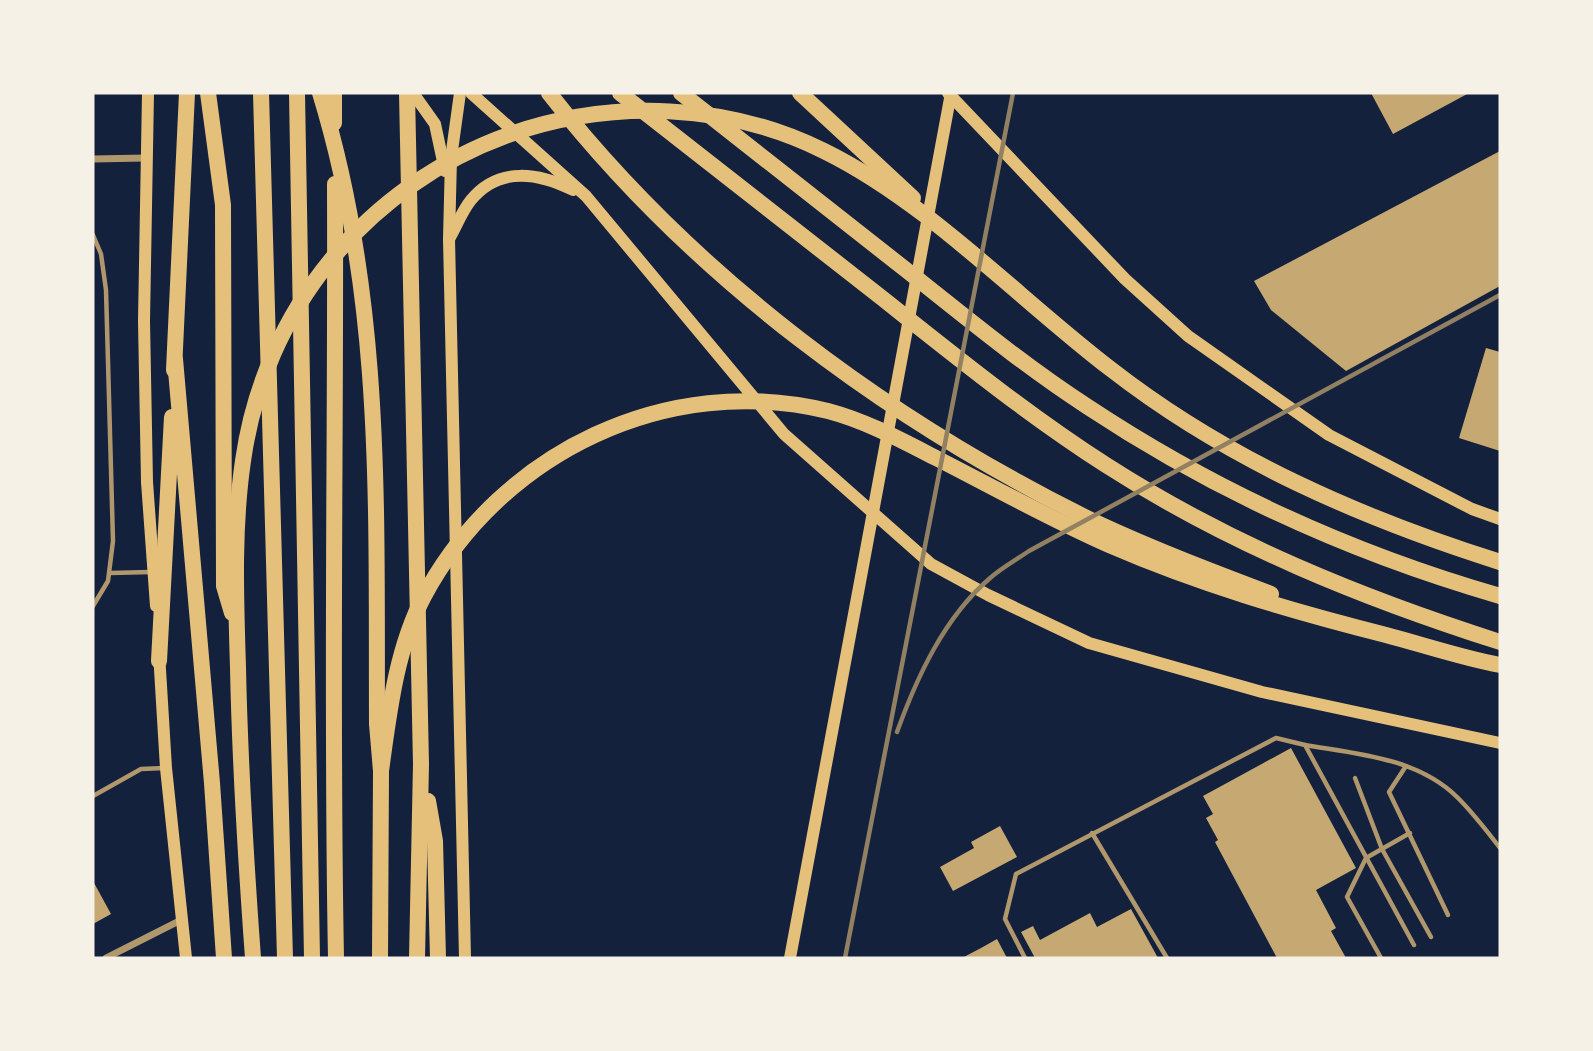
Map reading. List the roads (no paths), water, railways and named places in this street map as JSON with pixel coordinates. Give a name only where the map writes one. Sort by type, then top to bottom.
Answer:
[{"type":"highway","points":[[159,661],[187,93]]},
{"type":"highway","points":[[208,93],[223,205],[223,586],[237,629]]},
{"type":"highway","points":[[261,93],[285,958]]},
{"type":"highway","points":[[298,93],[312,958]]},
{"type":"highway","points":[[320,93],[331,128],[359,263],[375,421],[377,724],[381,771],[380,958]]},
{"type":"highway","points":[[334,93],[336,460],[333,673],[336,958]]},
{"type":"highway","points":[[407,93],[421,764],[417,958]]},
{"type":"highway","points":[[549,93],[617,171],[749,298],[818,352],[935,433],[1018,482],[1101,524],[1259,590],[1385,635]]},
{"type":"highway","points":[[620,93],[999,391],[1107,466],[1199,519],[1285,562],[1392,607],[1500,642]]},
{"type":"highway","points":[[681,93],[980,329],[1108,421],[1221,485],[1316,531],[1414,569],[1500,596]]},
{"type":"highway","points":[[800,93],[906,190],[932,223]]},
{"type":"highway","points":[[253,958],[237,629],[240,481],[248,431],[271,357],[295,309],[341,247],[379,210],[442,166],[515,133],[565,120],[644,111],[697,114],[774,131],[823,150],[869,176],[932,223],[1115,373],[1222,445],[1315,493],[1500,562]]},
{"type":"highway","points":[[175,359],[212,783],[224,958]]},
{"type":"highway","points":[[381,771],[401,657],[422,599],[452,550],[486,508],[531,471],[587,437],[634,418],[689,405],[745,400],[787,403],[830,412],[872,426],[1108,544],[1203,582],[1280,608],[1500,665]]},
{"type":"highway","points":[[421,764],[435,841],[438,958]]},
{"type":"main road","points":[[148,93],[144,335],[147,482],[166,768],[186,958]]},
{"type":"main road","points":[[413,93],[435,124],[449,189]]},
{"type":"main road","points":[[460,93],[449,189],[449,239],[465,958]]},
{"type":"main road","points":[[471,93],[586,196],[784,434],[931,564],[988,595],[1089,643],[1262,692],[1500,743]]},
{"type":"main road","points":[[950,93],[1125,279],[1188,335],[1329,435],[1472,509],[1500,519]]},
{"type":"main road","points":[[790,958],[950,93]]},
{"type":"main road","points":[[449,239],[472,199],[497,181],[535,174],[586,196]]},
{"type":"street","points":[[93,159],[146,158]]},
{"type":"street","points":[[106,958],[183,919]]},
{"type":"lane","points":[[93,235],[101,254],[106,290],[113,541],[110,573],[93,606]]},
{"type":"lane","points":[[110,573],[154,572]]},
{"type":"lane","points":[[1025,958],[1005,919],[1016,874],[1276,738],[1386,759],[1420,771],[1456,796],[1500,848]]},
{"type":"lane","points":[[1305,745],[1414,945]]},
{"type":"lane","points":[[1406,766],[1389,792],[1448,915]]},
{"type":"lane","points":[[93,796],[141,769],[166,768]]},
{"type":"lane","points":[[1356,778],[1382,849],[1431,937]]},
{"type":"lane","points":[[1092,833],[1167,958]]},
{"type":"lane","points":[[1381,958],[1347,897],[1366,858],[1410,834]]},
{"type":"railway","points":[[845,958],[1013,93]]},
{"type":"railway","points":[[897,732],[913,690],[945,630],[973,595],[998,571],[1029,551],[1500,295]]}]
